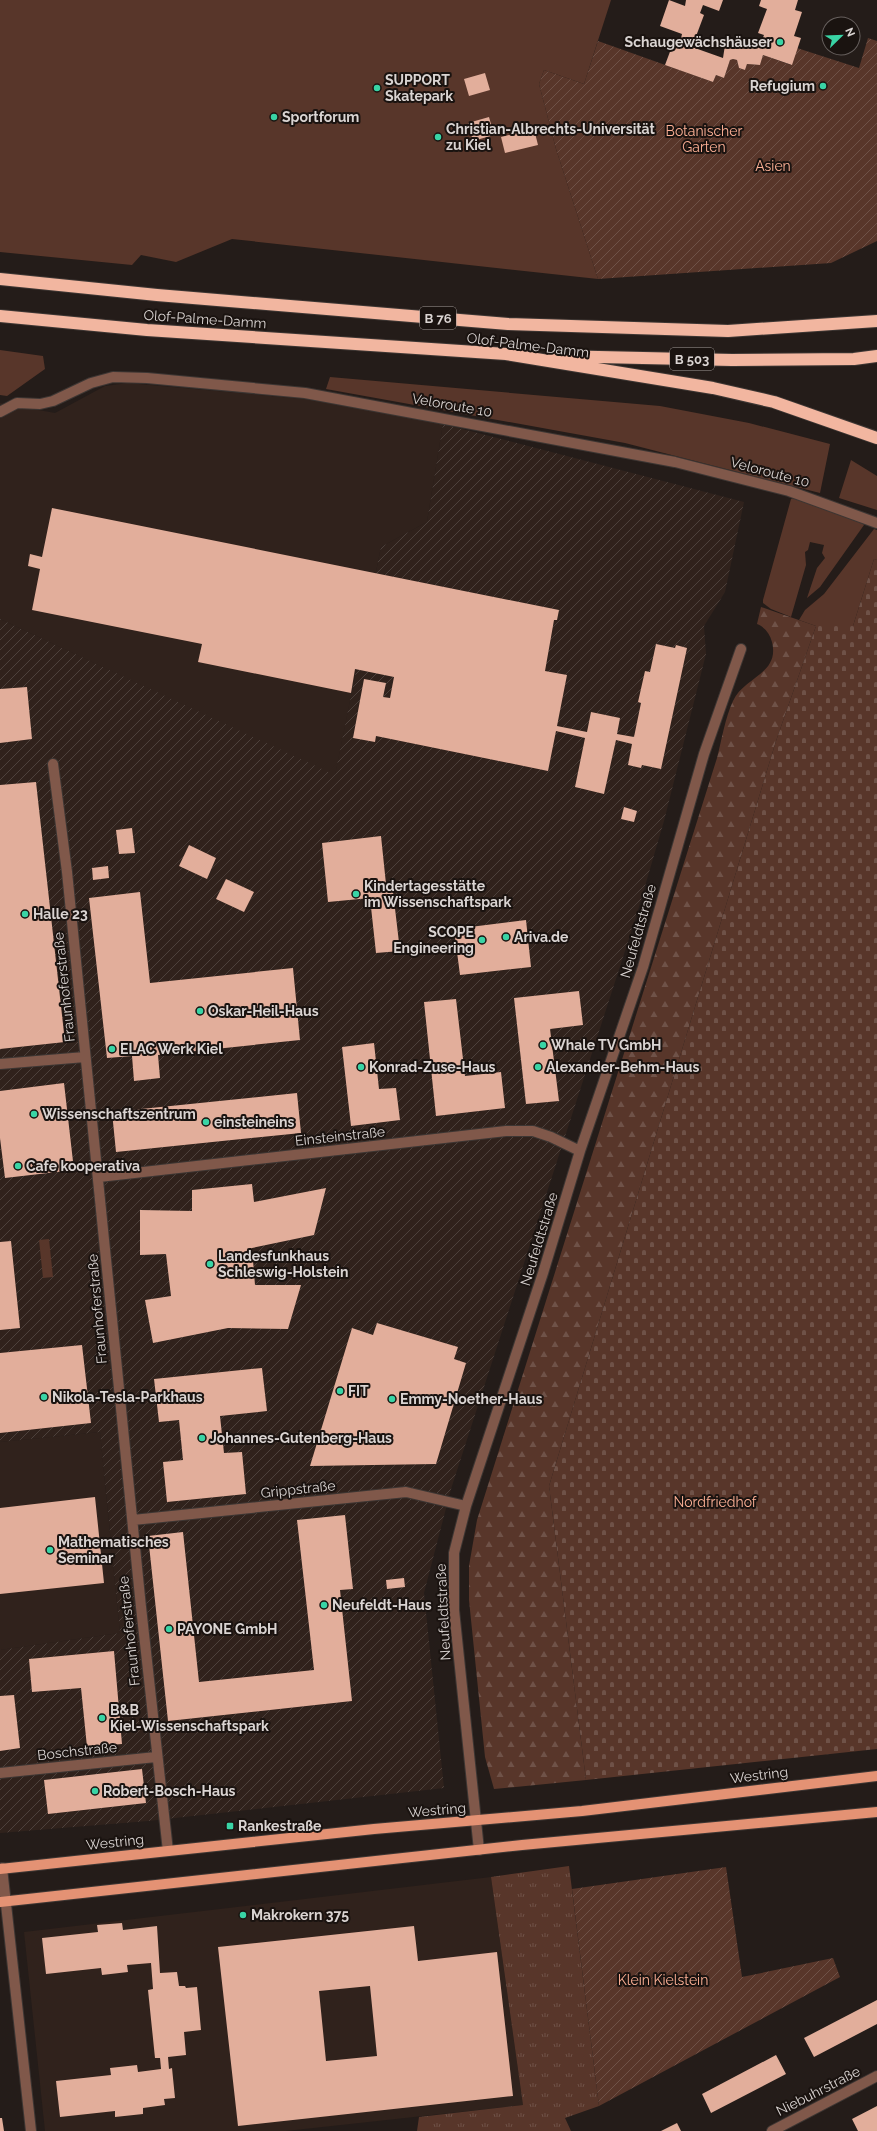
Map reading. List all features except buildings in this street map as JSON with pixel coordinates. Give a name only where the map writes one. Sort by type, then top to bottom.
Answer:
[{"type":"highway","name":"Olof-Palme-Damm","points":[[0,279],[157,295],[508,324],[728,331],[877,321]]},
{"type":"highway","name":"Olof-Palme-Damm","points":[[0,316],[147,330],[506,354],[720,390],[774,402],[877,438]]},
{"type":"highway","name":"B 503","points":[[506,354],[732,360],[854,359],[877,356]]},
{"type":"main road","name":"Westring","points":[[1,1868],[575,1811],[877,1776]]},
{"type":"main road","points":[[3,1902],[479,1850],[877,1812]]},
{"type":"street","name":"Veloroute 10","points":[[0,412],[18,403],[46,403],[99,380],[113,377],[132,377],[333,397],[675,462],[789,491],[877,523]]},
{"type":"street","name":"Neufeldtstraße","points":[[479,1850],[454,1610],[454,1553],[466,1506],[543,1273],[580,1151],[643,967],[704,754],[741,649]]},
{"type":"street","name":"Fraunhoferstraße","points":[[54,764],[99,1177],[156,1757],[168,1851]]},
{"type":"street","points":[[0,1064],[85,1057]]},
{"type":"street","name":"Einsteinstraße","points":[[99,1177],[506,1131],[533,1131],[551,1137],[580,1151]]},
{"type":"street","name":"Grippstraße","points":[[132,1520],[406,1492],[466,1506]]},
{"type":"street","name":"Boschstraße","points":[[0,1773],[156,1757]]},
{"type":"street","points":[[1,1868],[3,1902],[31,2131]]},
{"type":"street","name":"Niebuhrstraße","points":[[772,2131],[877,2076]]},
{"type":"shaded area","points":[[128,383],[305,399],[443,424],[427,522],[381,547],[335,776],[0,619],[0,403],[55,413],[105,386]]},
{"type":"shaded area","points":[[443,424],[744,502],[725,592],[704,626],[706,654],[664,821],[636,917],[451,1489],[424,1593],[444,1788],[148,1821],[0,1833],[0,1650],[120,1633],[100,1432],[0,1442],[0,619],[335,775],[381,547],[427,522]]},
{"type":"shaded area","points":[[100,1432],[120,1633],[0,1650],[0,1442]]},
{"type":"shaded area","points":[[491,1877],[523,2105],[286,2131],[45,2131],[24,1932]]},
{"type":"green space","name":"Sportforum","points":[[0,0],[611,0],[584,84],[544,70],[539,84],[556,149],[598,279],[232,239],[176,262],[141,255],[132,265],[0,252]]},
{"type":"green space","name":"Asien","points":[[868,38],[877,41],[877,241],[831,263],[598,279],[556,149],[539,84],[544,70],[584,84],[598,41],[713,82],[716,75],[724,78],[730,60],[737,60],[739,68],[745,70],[747,64],[760,65],[763,55],[791,65],[797,48],[859,68]]},
{"type":"green space","points":[[0,350],[43,356],[45,369],[7,396],[0,395]]},
{"type":"green space","points":[[330,377],[660,406],[749,423],[830,444],[820,493],[625,443],[326,389]]},
{"type":"green space","points":[[851,460],[877,476],[877,510],[839,498]]},
{"type":"green space","points":[[794,498],[862,522],[864,525],[820,587],[807,598],[817,568],[825,558],[822,553],[824,545],[810,542],[808,550],[805,552],[806,565],[791,617],[771,609],[763,603],[763,600],[791,499]]},
{"type":"green space","points":[[874,529],[877,530],[877,560],[874,559],[853,626],[816,626],[799,620],[805,610],[824,594]]},
{"type":"green space","name":"Nordfriedhof","points":[[874,559],[877,560],[877,1749],[586,1780],[549,1486],[776,741],[816,626],[853,626]]},
{"type":"green space","points":[[761,607],[816,626],[776,741],[549,1486],[586,1780],[494,1789],[485,1757],[469,1600],[469,1566],[477,1520],[717,758],[728,714],[738,693],[760,674],[771,661],[773,653],[771,639],[765,629],[757,624]]},
{"type":"green space","points":[[49,1239],[53,1277],[43,1278],[39,1240]]},
{"type":"green space","points":[[569,1866],[599,2106],[565,2118],[571,2131],[417,2131],[419,2117],[523,2105],[491,1877]]},
{"type":"green space","name":"Klein Kielstein","points":[[726,1867],[742,1977],[833,1958],[840,1977],[599,2106],[572,1889]]},
{"type":"place","name":"Schaugewächshäuser","points":[[780,42]]},
{"type":"place","name":"Refugium","points":[[823,86]]},
{"type":"place","name":"SUPPORT Skatepark","points":[[377,88]]},
{"type":"place","name":"Sportforum","points":[[274,117]]},
{"type":"place","name":"Christian-Albrechts-Universität zu Kiel","points":[[438,137]]},
{"type":"place","name":"Kindertagesstätte im Wissenschaftspark","points":[[356,894]]},
{"type":"place","name":"Halle 23","points":[[25,914]]},
{"type":"place","name":"Ariva.de","points":[[506,937]]},
{"type":"place","name":"SCOPE Engineering","points":[[482,940]]},
{"type":"place","name":"Oskar-Heil-Haus","points":[[200,1011]]},
{"type":"place","name":"Whale TV GmbH","points":[[543,1045]]},
{"type":"place","name":"ELAC Werk Kiel","points":[[112,1049]]},
{"type":"place","name":"Konrad-Zuse-Haus","points":[[361,1067]]},
{"type":"place","name":"Alexander-Behm-Haus","points":[[538,1067]]},
{"type":"place","name":"Wissenschaftszentrum","points":[[34,1114]]},
{"type":"place","name":"einsteineins","points":[[206,1122]]},
{"type":"place","name":"Cafe kooperativa","points":[[18,1166]]},
{"type":"place","name":"Landesfunkhaus Schleswig-Holstein","points":[[210,1264]]},
{"type":"place","name":"FIT","points":[[340,1391]]},
{"type":"place","name":"Nikola-Tesla-Parkhaus","points":[[44,1397]]},
{"type":"place","name":"Emmy-Noether-Haus","points":[[392,1399]]},
{"type":"place","name":"Johannes-Gutenberg-Haus","points":[[202,1438]]},
{"type":"place","name":"Mathematisches Seminar","points":[[50,1550]]},
{"type":"place","name":"Neufeldt-Haus","points":[[324,1605]]},
{"type":"place","name":"PAYONE GmbH","points":[[169,1629]]},
{"type":"place","name":"B&B Kiel-Wissenschaftspark","points":[[102,1718]]},
{"type":"place","name":"Robert-Bosch-Haus","points":[[95,1791]]},
{"type":"place","name":"Rankestraße","points":[[230,1826]]},
{"type":"place","name":"Makrokern 375","points":[[243,1915]]},
{"type":"park label","name":"Botanischer Garten","points":[[704,140]]}]
